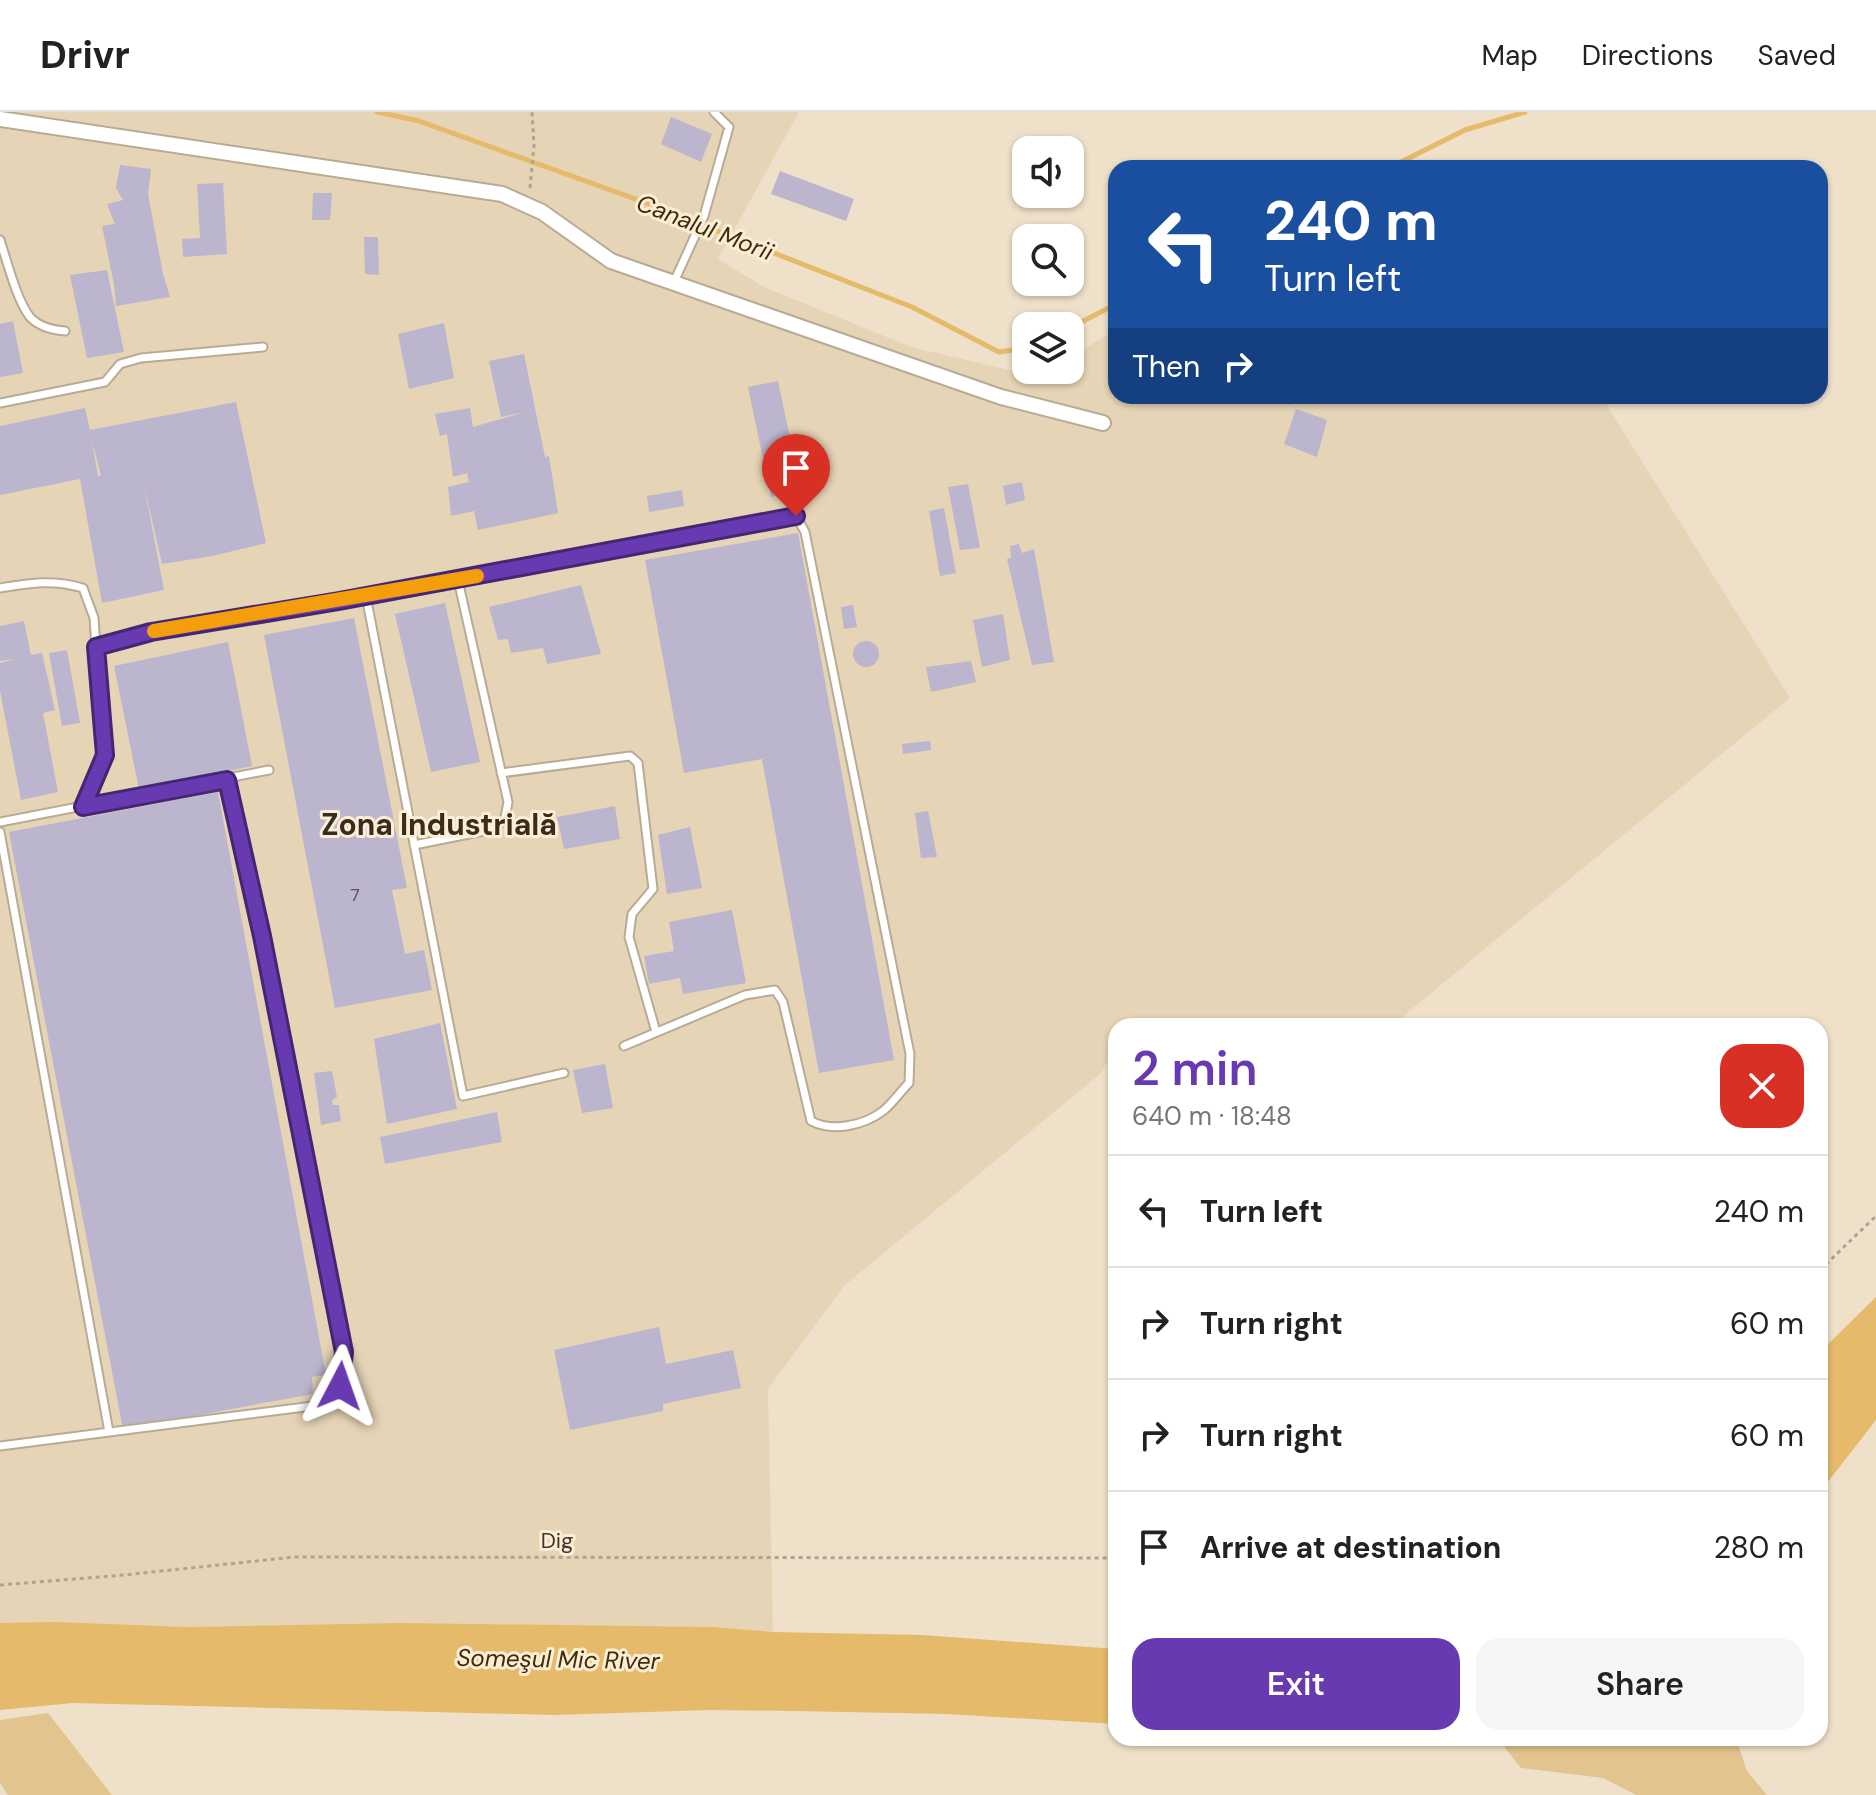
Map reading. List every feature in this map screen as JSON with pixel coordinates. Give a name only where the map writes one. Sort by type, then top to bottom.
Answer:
[{"type":"street","points":[[0,119],[502,194],[542,212],[611,261],[1001,397],[1103,423]]},
{"type":"lane","points":[[674,282],[704,216],[729,127],[714,112]]},
{"type":"lane","points":[[0,240],[14,284],[30,318],[48,329],[65,331]]},
{"type":"lane","points":[[0,403],[105,382],[120,364],[141,358],[263,347]]},
{"type":"lane","points":[[96,647],[151,632],[458,580],[796,516],[805,532],[910,1054],[909,1083],[882,1112],[852,1125],[823,1127],[811,1121],[783,1002],[775,990],[745,995],[624,1046]]},
{"type":"lane","points":[[414,845],[494,829],[505,818],[508,802],[458,580]]},
{"type":"lane","points":[[0,588],[40,581],[83,588],[94,618],[105,755],[83,807]]},
{"type":"lane","points":[[366,596],[463,1096],[564,1073]]},
{"type":"lane","points":[[501,773],[630,756],[638,763],[653,889],[632,914],[629,937],[656,1032]]},
{"type":"lane","points":[[0,822],[269,770]]},
{"type":"lane","points":[[0,1446],[313,1406],[340,1386],[344,1352],[262,936],[227,780]]},
{"type":"lane","points":[[0,832],[109,1432]]},
{"type":"path","points":[[531,178],[534,146],[532,112]]},
{"type":"path","points":[[1828,1262],[1876,1216]]},
{"type":"path","name":"Dig","points":[[0,1585],[294,1557],[1108,1558]]},
{"type":"shaded area","points":[[0,112],[799,112],[718,259],[764,287],[911,347],[1012,370],[1012,384],[1084,384],[1084,349],[1108,334],[1108,404],[1606,404],[1790,698],[1401,1018],[1108,1018],[1108,1061],[1099,1075],[845,1285],[768,1389],[773,1632],[713,1627],[469,1624],[187,1627],[0,1623]]},
{"type":"shaded area","points":[[48,1713],[112,1795],[8,1795],[0,1783],[0,1720]]},
{"type":"shaded area","points":[[1503,1746],[1739,1746],[1747,1771],[1767,1795],[1636,1795],[1603,1778],[1521,1768]]},
{"type":"water","points":[[1876,1297],[1876,1420],[1828,1482],[1828,1344]]},
{"type":"water","name":"Someşul Mic River","points":[[0,1623],[187,1627],[402,1623],[713,1627],[773,1632],[922,1635],[1108,1648],[1108,1724],[947,1714],[794,1711],[710,1710],[555,1715],[73,1703],[0,1710]]},
{"type":"building","points":[[671,117],[712,134],[701,162],[661,144]]},
{"type":"building","points":[[120,165],[151,169],[148,194],[170,297],[116,306],[102,226],[115,224],[107,204],[123,200],[116,188]]},
{"type":"building","points":[[780,171],[854,199],[846,221],[771,194]]},
{"type":"building","points":[[223,183],[227,254],[183,257],[182,239],[200,238],[197,184]]},
{"type":"building","points":[[313,193],[332,193],[330,220],[312,220]]},
{"type":"building","points":[[364,237],[378,237],[379,275],[365,274]]},
{"type":"building","points":[[107,270],[124,352],[87,358],[70,275]]},
{"type":"building","points":[[13,321],[23,373],[0,377],[0,324]]},
{"type":"building","points":[[444,323],[454,378],[409,389],[398,334]]},
{"type":"building","points":[[524,354],[545,457],[549,456],[558,513],[478,530],[474,511],[451,516],[448,487],[469,482],[467,473],[453,477],[447,434],[440,436],[435,414],[470,408],[473,427],[525,412],[501,417],[489,361]]},
{"type":"building","points":[[778,381],[801,490],[771,497],[748,387]]},
{"type":"building","points":[[236,402],[266,543],[162,564],[144,485],[164,590],[102,603],[80,479],[0,495],[0,426],[85,408],[90,430]],"holes":[[[92,441],[101,476],[98,476]]]},
{"type":"building","points":[[1296,409],[1327,420],[1317,457],[1284,444]]},
{"type":"building","points":[[1022,482],[1025,500],[1006,505],[1003,486]]},
{"type":"building","points":[[968,484],[980,548],[960,550],[948,487]]},
{"type":"building","points":[[682,490],[684,506],[649,512],[647,496]]},
{"type":"building","points":[[944,508],[956,573],[940,576],[929,511]]},
{"type":"building","points":[[798,533],[894,1060],[819,1073],[762,759],[684,773],[645,560]]},
{"type":"building","points":[[1019,544],[1022,553],[1034,549],[1054,662],[1032,665],[1007,559],[1011,558],[1010,546]]},
{"type":"building","points":[[581,585],[601,654],[547,664],[543,648],[511,653],[508,639],[498,640],[489,607]]},
{"type":"building","points":[[445,603],[480,762],[431,772],[395,614]]},
{"type":"building","points":[[853,605],[857,627],[844,629],[841,607]]},
{"type":"building","points":[[1003,614],[1010,660],[982,667],[973,620]]},
{"type":"building","points":[[354,618],[407,888],[392,890],[405,954],[424,950],[432,990],[335,1008],[264,635]]},
{"type":"building","points":[[24,621],[31,655],[42,653],[55,710],[43,713],[58,792],[21,800],[0,691],[0,663],[15,659],[0,661],[0,626]]},
{"type":"building","points":[[866,641],[875,645],[879,654],[875,663],[866,667],[857,663],[853,654],[857,645]]},
{"type":"building","points":[[228,642],[252,766],[139,789],[114,666]]},
{"type":"building","points":[[67,650],[80,723],[62,726],[49,653]]},
{"type":"building","points":[[971,661],[976,682],[931,692],[926,667]]},
{"type":"building","points":[[930,741],[931,750],[903,754],[902,744]]},
{"type":"building","points":[[218,792],[326,1375],[312,1377],[313,1394],[123,1429],[9,832]]},
{"type":"building","points":[[615,806],[620,839],[564,849],[557,817]]},
{"type":"building","points":[[928,811],[937,857],[921,858],[915,813]]},
{"type":"building","points":[[690,827],[702,888],[667,894],[658,835]]},
{"type":"building","points":[[732,910],[746,983],[683,994],[680,978],[649,984],[644,956],[674,951],[669,922]]},
{"type":"building","points":[[440,1023],[457,1109],[387,1124],[374,1039]]},
{"type":"building","points":[[605,1064],[613,1108],[582,1113],[573,1070]]},
{"type":"building","points":[[332,1071],[337,1097],[332,1100],[333,1105],[339,1105],[341,1121],[321,1125],[314,1073]]},
{"type":"building","points":[[497,1112],[502,1142],[385,1164],[380,1137]]},
{"type":"building","points":[[659,1327],[666,1364],[733,1350],[741,1388],[663,1404],[663,1411],[570,1430],[554,1350]]},
{"type":"waterway","name":"Canalul Morii","points":[[377,112],[419,121],[641,201],[912,307],[999,352],[1012,350]]},
{"type":"waterway","name":"Canalul Morii","points":[[1405,160],[1465,130],[1525,112]]},
{"type":"waterway","name":"Canalul Morii","points":[[1084,321],[1108,308]]},
{"type":"slow traffic","points":[[154,631],[477,576]]},
{"type":"district","name":"Zona Industrială","points":[[439,824]]},
{"type":"route","points":[[340,1386],[344,1352],[262,936],[227,780],[83,807],[105,755],[96,647],[151,632],[339,601],[796,516]]}]
